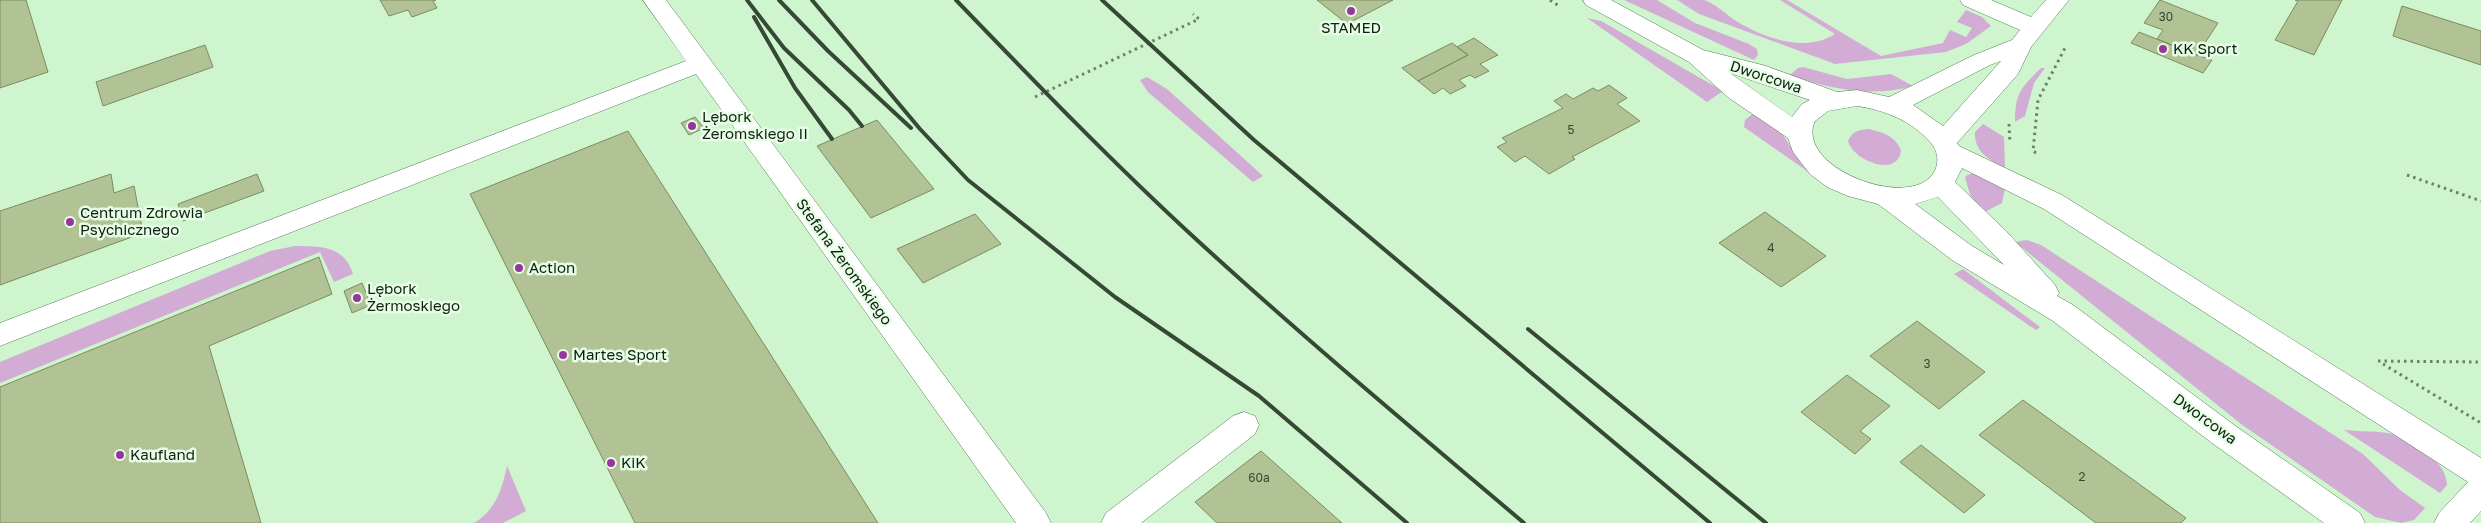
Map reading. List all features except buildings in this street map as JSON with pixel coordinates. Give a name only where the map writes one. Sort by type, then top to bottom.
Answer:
[{"type":"street","name":"Stefana Żeromskiego","points":[[654,0],[1035,523]]},
{"type":"street","name":"Dworcowa","points":[[1594,0],[1697,57],[1738,92],[1800,134]]},
{"type":"street","points":[[1971,0],[2028,36]]},
{"type":"street","points":[[2058,0],[2028,36],[2010,69],[1947,147],[1950,167],[1940,184],[1912,196],[1887,197],[1862,191],[1838,181],[1818,167],[1805,151],[1800,134],[1802,123],[1808,112],[1820,105],[1834,100],[1857,98],[1894,105],[1927,124],[1947,147],[2053,202],[2481,474]]},
{"type":"street","points":[[1894,105],[2028,36]]},
{"type":"street","name":"Dworcowa","points":[[1697,57],[1758,72],[1834,100]]},
{"type":"street","points":[[0,336],[700,64]]},
{"type":"street","name":"Dworcowa","points":[[1940,184],[1996,238],[2062,313]]},
{"type":"street","name":"Dworcowa","points":[[1887,197],[1962,253],[2062,313],[2223,434],[2349,523]]},
{"type":"street","points":[[1116,523],[1244,425]]},
{"type":"street","points":[[2450,523],[2481,488]]},
{"type":"path","points":[[1035,97],[1199,19],[1193,14]]},
{"type":"path","points":[[2042,156],[2033,151],[2038,100],[2068,42]]},
{"type":"path","points":[[2407,176],[2481,201]]},
{"type":"path","points":[[2370,356],[2481,423]]},
{"type":"path","points":[[2378,361],[2481,362]]},
{"type":"shaded area","points":[[1624,0],[1657,0],[1695,23],[1749,44],[1757,49],[1758,55],[1754,60]]},
{"type":"shaded area","points":[[1677,0],[1708,1],[1744,26],[1783,41],[1810,43],[1823,40],[1835,34],[1780,0],[1787,0],[1881,56],[1943,43],[1950,30],[1966,37],[1972,28],[1957,22],[1966,10],[1982,17],[1991,26],[1966,44],[1946,52],[1835,64],[1699,14]]},
{"type":"shaded area","points":[[1587,18],[1601,21],[1723,91],[1707,102]]},
{"type":"shaded area","points":[[1803,67],[1847,79],[1891,74],[1913,86],[1882,91],[1851,90],[1835,88],[1790,75],[1798,68]]},
{"type":"shaded area","points":[[2041,68],[2045,68],[2034,83],[2025,116],[2015,122],[2016,104],[2020,92]]},
{"type":"shaded area","points":[[1147,77],[1167,89],[1263,176],[1253,182],[1148,92],[1140,80]]},
{"type":"shaded area","points":[[1755,112],[1783,135],[1803,166],[1814,176],[1744,127],[1745,120]]},
{"type":"shaded area","points":[[1983,124],[2004,137],[2005,168],[1988,158],[1977,145],[1975,132]]},
{"type":"shaded area","points":[[1868,129],[1883,133],[1895,141],[1901,150],[1898,159],[1893,163],[1885,165],[1876,164],[1852,149],[1848,141],[1851,135]]},
{"type":"shaded area","points":[[1974,173],[2005,189],[2002,203],[1981,214],[1970,194],[1965,178],[1967,175]]},
{"type":"shaded area","points":[[2027,240],[2041,245],[2363,454],[2400,490],[2425,508],[2414,520],[2401,523],[2375,517],[2241,424],[2015,242]]},
{"type":"shaded area","points":[[295,246],[323,247],[338,253],[349,265],[353,274],[334,282],[320,252],[0,383],[0,362],[270,251]]},
{"type":"shaded area","points":[[1963,269],[2040,327],[2036,330],[1954,274]]},
{"type":"shaded area","points":[[2344,430],[2390,433],[2413,443],[2429,454],[2442,468],[2447,485],[2440,493]]},
{"type":"shaded area","points":[[507,466],[526,511],[503,523],[474,523],[482,518],[493,505],[503,483]]},
{"type":"railway","points":[[747,0],[784,48],[849,110],[862,126]]},
{"type":"railway","points":[[779,0],[828,51],[911,128]]},
{"type":"railway","points":[[812,0],[920,129],[968,180],[1115,297],[1259,396],[1407,523]]},
{"type":"railway","points":[[956,0],[1105,153],[1198,241],[1319,348],[1524,523]]},
{"type":"railway","points":[[1102,0],[1254,140],[1710,523]]},
{"type":"railway","points":[[754,17],[795,88],[832,139]]},
{"type":"railway","points":[[1528,329],[1766,523]]},
{"type":"place","name":"STAMED","points":[[1351,11]]},
{"type":"place","name":"KK Sport","points":[[2163,49]]},
{"type":"place","name":"Lębork Żeromskiego II","points":[[692,126]]},
{"type":"place","name":"Centrum Zdrowia Psychicznego","points":[[70,222]]},
{"type":"place","name":"Action","points":[[519,268]]},
{"type":"place","name":"Lębork Żermoskiego","points":[[357,298]]},
{"type":"place","name":"Martes Sport","points":[[563,355]]},
{"type":"place","name":"Kaufland","points":[[120,455]]},
{"type":"place","name":"KiK","points":[[611,463]]}]
